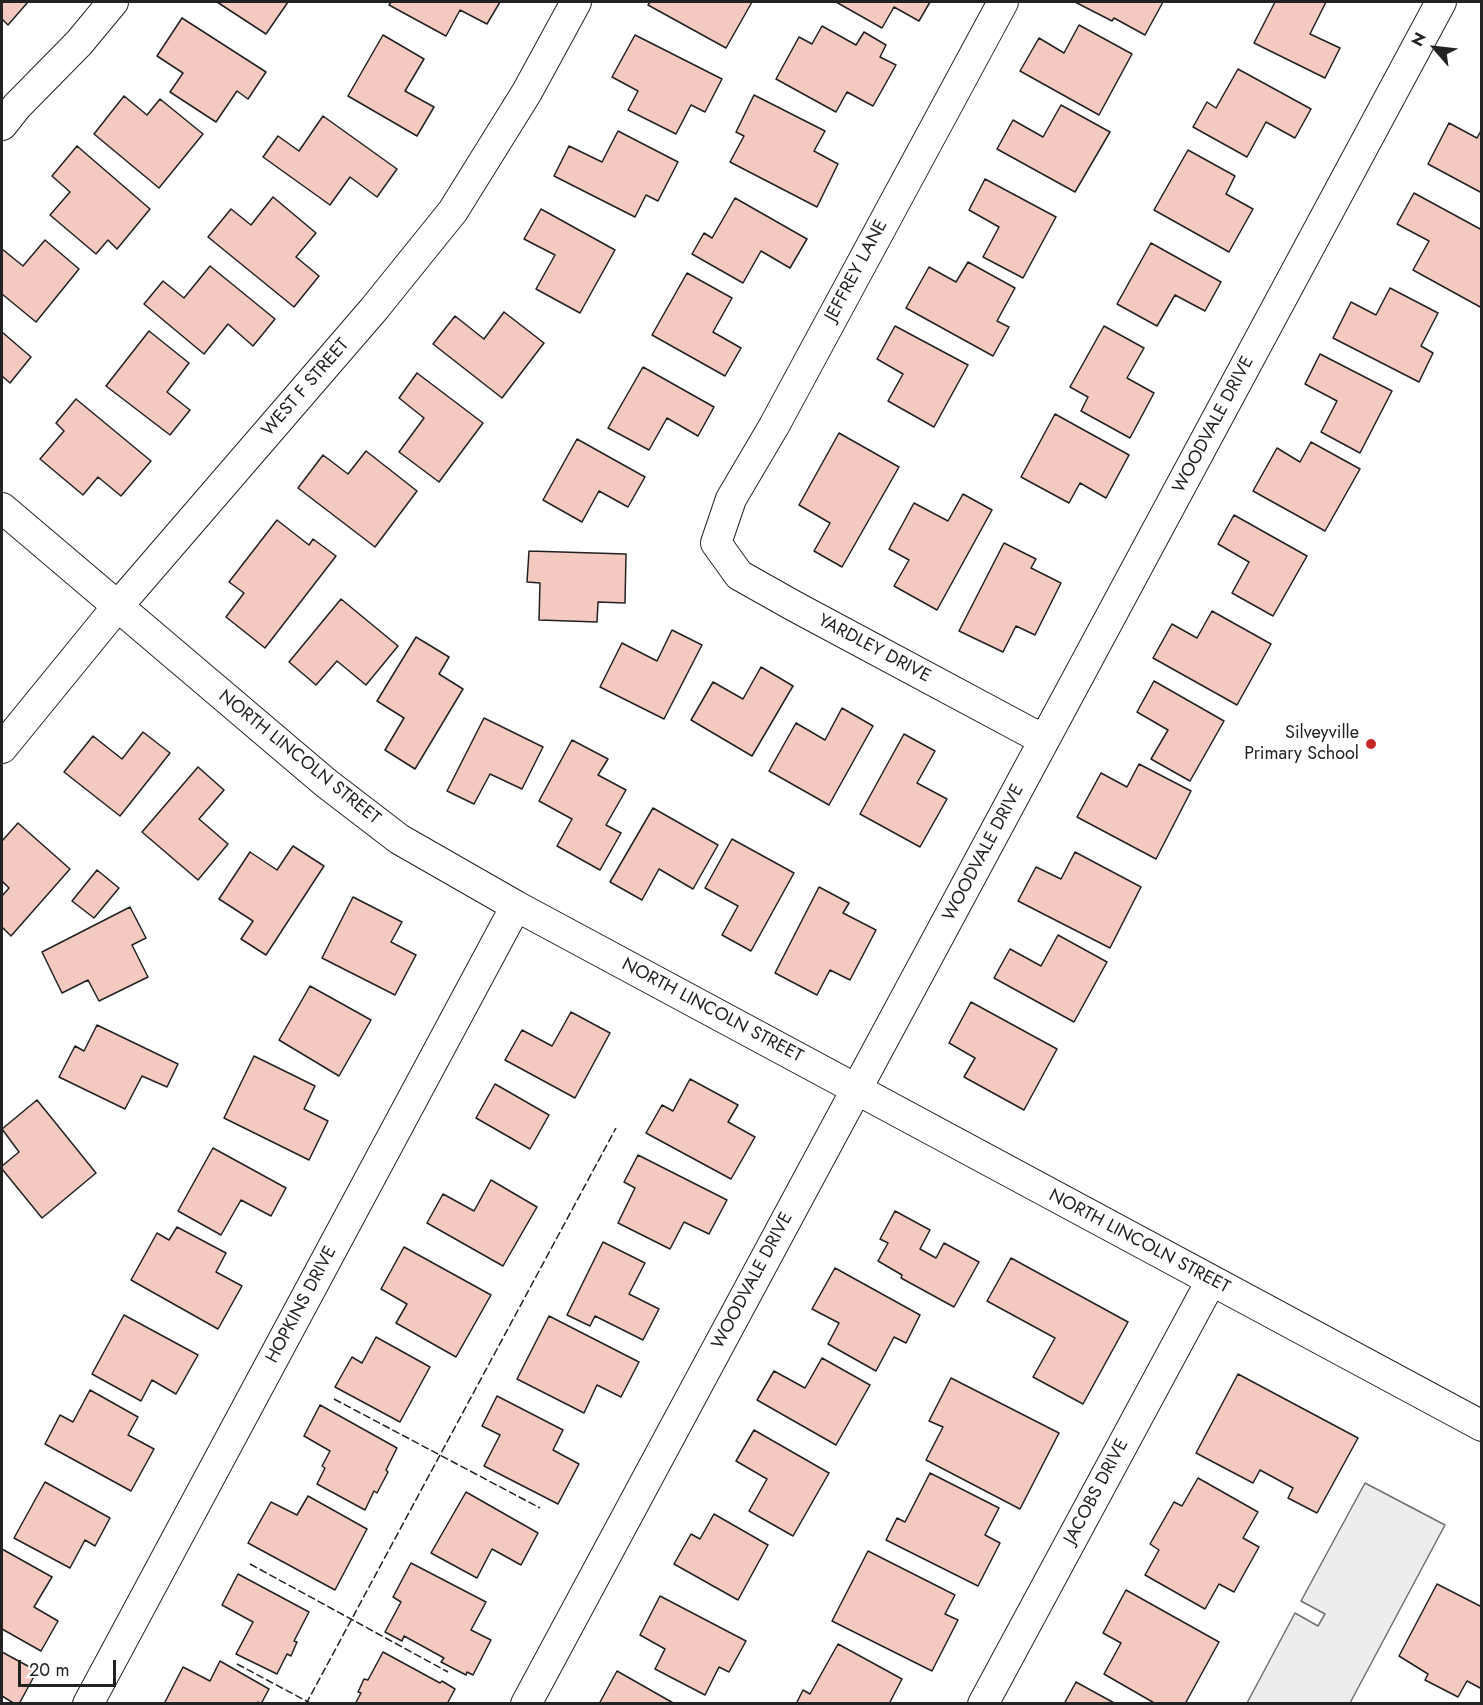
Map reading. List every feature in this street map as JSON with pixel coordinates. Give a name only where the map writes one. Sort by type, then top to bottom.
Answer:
[{"type":"street","points":[[2,125],[17,106],[79,43],[113,2]]},
{"type":"street","name":"WEST F STREET","points":[[2,748],[117,607],[374,309],[453,211],[527,92],[576,2]]},
{"type":"street","name":"JEFFREY LANE","points":[[716,543],[731,499],[774,426],[1003,2]]},
{"type":"street","name":"WOODVALE DRIVE","points":[[526,1704],[1441,2]]},
{"type":"street","name":"NORTH LINCOLN STREET","points":[[2,508],[326,783],[399,839],[516,906],[1482,1426]]},
{"type":"street","name":"YARDLEY DRIVE","points":[[716,543],[739,575],[1044,740]]},
{"type":"street","name":"HOPKINS DRIVE","points":[[88,1704],[516,906]]},
{"type":"street","name":"JACOBS DRIVE","points":[[983,1704],[1211,1281]]},
{"type":"shaded area","points":[[1365,1483],[1445,1525],[1350,1703],[1247,1703],[1295,1613],[1318,1626],[1325,1614],[1301,1601]]},
{"type":"building","points":[[2,2],[28,2],[8,25],[2,19]]},
{"type":"building","points":[[217,2],[288,2],[266,34]]},
{"type":"building","points":[[391,2],[500,2],[487,24],[460,10],[446,36],[389,5]]},
{"type":"building","points":[[650,2],[752,2],[726,48],[648,5]]},
{"type":"building","points":[[836,2],[930,2],[919,21],[894,7],[882,28]]},
{"type":"building","points":[[1075,2],[1163,2],[1145,35],[1114,18],[1112,21]]},
{"type":"building","points":[[1275,2],[1326,2],[1310,34],[1340,48],[1325,78],[1254,43]]},
{"type":"building","points":[[182,18],[266,72],[248,99],[237,91],[216,122],[170,92],[183,73],[157,56]]},
{"type":"building","points":[[1079,25],[1132,54],[1099,115],[1020,71],[1039,38],[1064,53]]},
{"type":"building","points":[[822,26],[856,45],[864,32],[886,45],[880,57],[896,65],[873,106],[847,92],[836,112],[776,79],[799,37],[812,44]]},
{"type":"building","points":[[383,35],[424,59],[405,91],[434,107],[417,136],[348,96]]},
{"type":"building","points":[[635,35],[722,79],[705,112],[691,105],[676,134],[628,110],[638,91],[612,77]]},
{"type":"building","points":[[1238,69],[1311,109],[1295,138],[1266,122],[1247,157],[1193,127],[1207,102],[1216,108]]},
{"type":"building","points":[[754,95],[825,131],[814,151],[838,164],[817,207],[730,162],[744,136],[736,132]]},
{"type":"building","points":[[124,96],[147,115],[160,99],[203,134],[159,188],[94,134]]},
{"type":"building","points":[[1061,105],[1110,132],[1075,192],[997,149],[1013,120],[1043,137]]},
{"type":"building","points":[[323,116],[397,169],[377,197],[350,177],[330,205],[263,157],[278,136],[299,151]]},
{"type":"building","points":[[1449,123],[1477,138],[1482,129],[1482,193],[1428,164]]},
{"type":"building","points":[[618,131],[678,162],[658,201],[646,195],[635,217],[554,176],[569,146],[602,162]]},
{"type":"building","points":[[77,146],[150,209],[117,249],[108,240],[96,254],[50,215],[70,192],[52,176]]},
{"type":"building","points":[[1188,150],[1235,176],[1226,194],[1253,209],[1229,252],[1154,210]]},
{"type":"building","points":[[985,179],[1056,217],[1023,278],[983,257],[999,227],[969,210]]},
{"type":"building","points":[[1414,193],[1482,230],[1482,308],[1413,270],[1429,241],[1397,224]]},
{"type":"building","points":[[273,197],[316,233],[296,257],[319,276],[294,307],[208,237],[231,209],[251,225]]},
{"type":"building","points":[[735,198],[807,239],[790,268],[761,251],[743,283],[692,254],[704,233],[712,238]]},
{"type":"building","points":[[541,209],[615,250],[580,313],[536,289],[555,255],[524,239]]},
{"type":"building","points":[[45,240],[79,269],[36,322],[2,294],[2,249],[23,266]]},
{"type":"building","points":[[1151,243],[1221,282],[1205,311],[1175,295],[1157,326],[1117,304]]},
{"type":"building","points":[[968,262],[1015,288],[997,321],[1009,327],[993,356],[906,308],[929,267],[956,282]]},
{"type":"building","points":[[210,266],[275,319],[253,346],[228,324],[204,354],[144,304],[163,281],[184,298]]},
{"type":"building","points":[[687,273],[732,298],[713,332],[741,348],[725,376],[652,335]]},
{"type":"building","points":[[1390,288],[1438,313],[1421,346],[1433,353],[1419,382],[1333,338],[1351,302],[1376,315]]},
{"type":"building","points":[[504,312],[544,343],[502,398],[433,344],[455,316],[484,339]]},
{"type":"building","points":[[895,326],[968,365],[934,427],[888,401],[903,374],[877,359]]},
{"type":"building","points":[[1104,326],[1144,348],[1127,378],[1154,393],[1130,438],[1081,411],[1088,397],[1070,387]]},
{"type":"building","points":[[149,331],[189,363],[167,392],[190,410],[170,435],[106,386]]},
{"type":"building","points":[[2,332],[31,357],[10,383],[2,376]]},
{"type":"building","points":[[1320,354],[1392,391],[1360,453],[1321,432],[1337,401],[1305,384]]},
{"type":"building","points":[[643,367],[714,407],[698,436],[667,418],[649,450],[608,428]]},
{"type":"building","points":[[417,373],[483,423],[439,482],[399,452],[424,418],[399,398]]},
{"type":"building","points":[[76,399],[151,461],[121,496],[98,477],[83,495],[40,459],[64,431],[56,423]]},
{"type":"building","points":[[1055,414],[1129,455],[1106,498],[1080,483],[1069,503],[1021,477]]},
{"type":"building","points":[[839,433],[899,467],[842,567],[814,551],[830,523],[799,505]]},
{"type":"building","points":[[577,439],[645,477],[628,507],[599,491],[582,522],[543,500]]},
{"type":"building","points":[[1311,442],[1360,469],[1325,531],[1253,491],[1277,448],[1300,462]]},
{"type":"building","points":[[366,451],[417,491],[375,547],[298,488],[323,455],[348,474]]},
{"type":"building","points":[[963,494],[992,510],[937,610],[894,586],[909,560],[889,549],[914,503],[948,521]]},
{"type":"building","points":[[1234,515],[1307,556],[1273,616],[1232,593],[1249,562],[1218,544]]},
{"type":"building","points":[[277,520],[309,545],[313,539],[336,556],[265,648],[226,617],[244,593],[229,582]]},
{"type":"building","points":[[1004,543],[1036,559],[1031,568],[1061,583],[1035,635],[1016,626],[1003,652],[959,631]]},
{"type":"building","points":[[529,551],[626,554],[625,603],[598,602],[597,622],[539,620],[540,583],[527,582]]},
{"type":"building","points":[[341,599],[398,646],[366,685],[337,661],[316,685],[289,662]]},
{"type":"building","points":[[1212,611],[1271,644],[1237,705],[1153,658],[1172,624],[1197,638]]},
{"type":"building","points":[[672,630],[702,645],[664,719],[600,687],[622,643],[657,661]]},
{"type":"building","points":[[416,637],[449,657],[439,674],[463,689],[415,769],[385,750],[404,718],[377,701]]},
{"type":"building","points":[[761,667],[793,686],[752,756],[691,720],[713,682],[743,699]]},
{"type":"building","points":[[1154,681],[1224,721],[1190,781],[1151,759],[1168,730],[1137,712]]},
{"type":"building","points":[[842,708],[873,726],[829,805],[769,771],[796,723],[825,740]]},
{"type":"building","points":[[484,718],[543,747],[522,789],[490,774],[474,804],[447,791]]},
{"type":"building","points":[[143,732],[170,753],[120,816],[64,772],[93,736],[122,759]]},
{"type":"building","points":[[904,734],[935,751],[917,783],[947,799],[920,847],[860,814]]},
{"type":"building","points":[[572,740],[608,759],[598,775],[626,790],[606,825],[621,833],[600,870],[557,846],[572,819],[539,801]]},
{"type":"building","points":[[1139,764],[1191,791],[1156,859],[1077,817],[1101,773],[1127,787]]},
{"type":"building","points":[[198,767],[224,790],[199,819],[228,844],[198,880],[142,832]]},
{"type":"building","points":[[653,808],[718,845],[693,889],[659,869],[642,900],[610,882]]},
{"type":"building","points":[[18,823],[70,869],[11,936],[2,927],[2,896],[9,888],[2,881],[2,841]]},
{"type":"building","points":[[732,839],[794,873],[751,951],[722,935],[738,906],[705,888]]},
{"type":"building","points":[[293,846],[324,866],[266,955],[241,939],[253,921],[219,899],[250,852],[277,870]]},
{"type":"building","points":[[1075,852],[1141,887],[1110,948],[1018,901],[1036,867],[1061,879]]},
{"type":"building","points":[[97,870],[119,888],[94,918],[72,901]]},
{"type":"building","points":[[819,887],[849,903],[843,913],[876,930],[850,980],[830,970],[817,995],[775,973]]},
{"type":"building","points":[[353,897],[402,922],[391,942],[416,955],[395,995],[322,958]]},
{"type":"building","points":[[130,907],[146,938],[132,945],[148,977],[99,1001],[88,980],[62,993],[42,952]]},
{"type":"building","points":[[1058,935],[1107,962],[1074,1022],[994,978],[1010,949],[1041,966]]},
{"type":"building","points":[[310,986],[371,1020],[339,1076],[279,1040]]},
{"type":"building","points":[[971,1002],[1057,1049],[1024,1110],[964,1077],[975,1058],[949,1043]]},
{"type":"building","points":[[571,1012],[610,1033],[575,1098],[505,1060],[522,1030],[552,1046]]},
{"type":"building","points":[[97,1025],[178,1064],[167,1087],[142,1076],[125,1109],[59,1077],[75,1046],[84,1051]]},
{"type":"building","points":[[254,1056],[315,1086],[304,1109],[328,1121],[309,1160],[224,1118]]},
{"type":"building","points":[[690,1079],[738,1105],[728,1122],[755,1137],[731,1179],[646,1133],[662,1105],[673,1111]]},
{"type":"building","points":[[495,1084],[549,1115],[530,1149],[476,1118]]},
{"type":"building","points":[[37,1100],[96,1173],[42,1218],[2,1169],[2,1166],[19,1152],[2,1129]]},
{"type":"building","points":[[213,1148],[286,1188],[271,1216],[241,1200],[221,1235],[178,1211]]},
{"type":"building","points":[[638,1155],[727,1200],[709,1234],[684,1222],[670,1249],[618,1223],[635,1188],[624,1182]]},
{"type":"building","points":[[491,1180],[537,1207],[503,1266],[427,1223],[443,1194],[474,1211]]},
{"type":"building","points":[[895,1211],[930,1230],[920,1249],[936,1258],[944,1243],[979,1262],[954,1307],[901,1278],[902,1275],[878,1261],[888,1243],[880,1239]]},
{"type":"building","points":[[177,1227],[226,1253],[216,1272],[242,1286],[218,1329],[131,1280],[157,1233],[169,1240]]},
{"type":"building","points":[[603,1242],[645,1263],[629,1294],[659,1309],[643,1340],[595,1316],[590,1326],[567,1315]]},
{"type":"building","points":[[404,1247],[491,1295],[456,1357],[396,1323],[407,1304],[381,1289]]},
{"type":"building","points":[[1011,1258],[1128,1322],[1083,1404],[1033,1377],[1055,1338],[987,1301]]},
{"type":"building","points":[[835,1268],[920,1315],[906,1343],[894,1337],[876,1371],[828,1344],[839,1323],[812,1309]]},
{"type":"building","points":[[124,1315],[198,1355],[176,1394],[152,1380],[141,1401],[92,1374]]},
{"type":"building","points":[[549,1316],[639,1362],[621,1397],[597,1385],[584,1413],[517,1379]]},
{"type":"building","points":[[376,1337],[430,1367],[400,1422],[335,1387],[352,1357],[362,1363]]},
{"type":"building","points":[[822,1358],[870,1385],[836,1445],[757,1400],[774,1371],[805,1388]]},
{"type":"building","points":[[1238,1374],[1358,1438],[1317,1513],[1288,1498],[1293,1488],[1260,1470],[1253,1483],[1196,1453]]},
{"type":"building","points":[[951,1378],[1059,1433],[1020,1509],[926,1460],[943,1427],[929,1421]]},
{"type":"building","points":[[90,1390],[138,1417],[128,1435],[154,1449],[131,1491],[45,1444],[60,1415],[73,1422]]},
{"type":"building","points":[[497,1396],[563,1430],[553,1450],[579,1464],[558,1504],[484,1466],[500,1435],[482,1426]]},
{"type":"building","points":[[320,1405],[397,1448],[386,1470],[388,1472],[377,1493],[374,1491],[365,1510],[317,1484],[325,1468],[322,1466],[330,1451],[304,1436]]},
{"type":"building","points":[[754,1430],[829,1473],[793,1536],[749,1511],[767,1479],[736,1461]]},
{"type":"building","points":[[930,1473],[999,1508],[985,1535],[1000,1543],[978,1586],[886,1540],[897,1518],[905,1522]]},
{"type":"building","points":[[1198,1478],[1258,1512],[1243,1538],[1259,1547],[1234,1592],[1219,1584],[1205,1609],[1145,1575],[1159,1550],[1150,1544],[1174,1502],[1182,1506]]},
{"type":"building","points":[[45,1482],[110,1518],[95,1546],[85,1540],[70,1568],[14,1538]]},
{"type":"building","points":[[466,1492],[538,1533],[521,1565],[492,1549],[477,1578],[431,1553]]},
{"type":"building","points":[[308,1496],[367,1529],[335,1590],[248,1543],[271,1502],[297,1515]]},
{"type":"building","points":[[714,1514],[768,1545],[738,1600],[674,1564],[691,1534],[700,1539]]},
{"type":"building","points":[[2,1549],[52,1577],[34,1607],[58,1621],[41,1651],[2,1629]]},
{"type":"building","points":[[868,1551],[955,1595],[945,1614],[958,1620],[932,1671],[832,1621]]},
{"type":"building","points":[[411,1563],[486,1602],[471,1630],[491,1640],[473,1675],[467,1672],[466,1675],[441,1662],[444,1658],[404,1636],[402,1641],[385,1632],[401,1602],[393,1597]]},
{"type":"building","points":[[238,1574],[309,1612],[294,1641],[297,1642],[291,1656],[287,1654],[277,1674],[236,1654],[253,1622],[222,1605]]},
{"type":"building","points":[[1437,1584],[1482,1607],[1482,1689],[1467,1681],[1458,1697],[1425,1680],[1428,1674],[1399,1656]]},
{"type":"building","points":[[1126,1590],[1219,1642],[1185,1704],[1156,1704],[1104,1674],[1121,1643],[1103,1633]]},
{"type":"building","points":[[660,1596],[746,1641],[729,1672],[719,1667],[705,1695],[655,1669],[665,1649],[640,1635]]},
{"type":"building","points":[[838,1644],[902,1679],[889,1704],[796,1704],[803,1690],[810,1694]]},
{"type":"building","points":[[2,1652],[37,1671],[19,1704],[2,1696]]},
{"type":"building","points":[[383,1652],[455,1689],[447,1704],[355,1704],[361,1693],[358,1692],[364,1679],[368,1680]]},
{"type":"building","points":[[220,1661],[269,1689],[261,1704],[258,1702],[257,1704],[164,1704],[183,1667],[210,1681]]},
{"type":"building","points":[[617,1671],[675,1704],[599,1704]]},
{"type":"building","points":[[1076,1682],[1116,1704],[1064,1704]]},
{"type":"fence","points":[[306,1704],[616,1128]]},
{"type":"fence","points":[[334,1399],[540,1508]]},
{"type":"fence","points":[[250,1564],[448,1672]]},
{"type":"fence","points":[[237,1664],[312,1704]]},
{"type":"place","name":"Silveyville Primary School","points":[[1371,744]]}]
